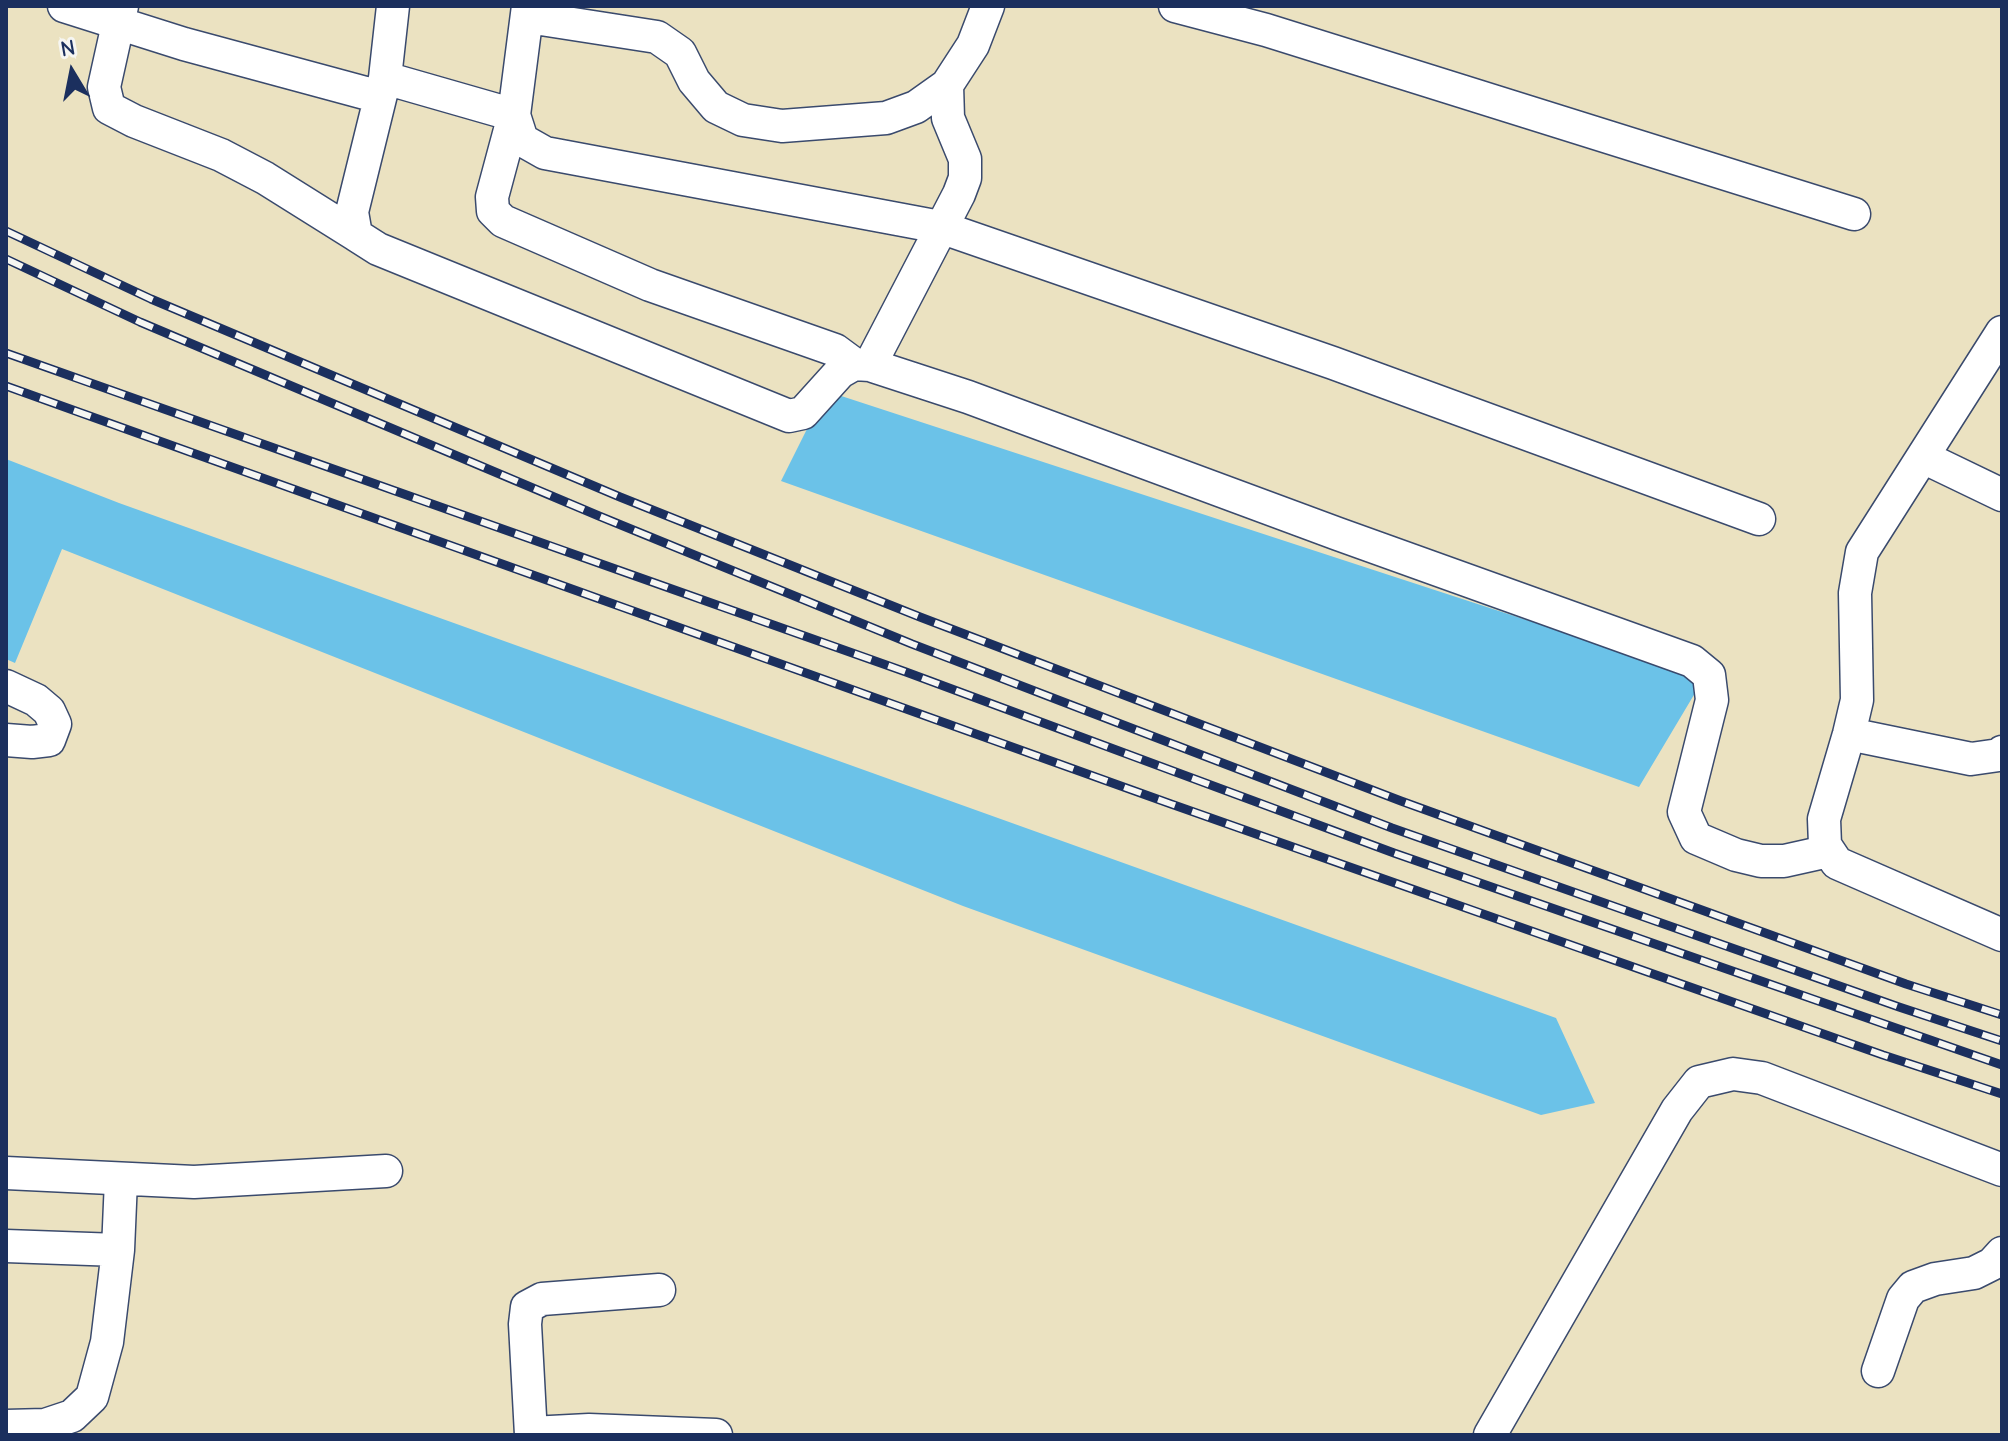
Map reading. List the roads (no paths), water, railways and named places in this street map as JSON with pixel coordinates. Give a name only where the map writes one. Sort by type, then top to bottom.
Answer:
[{"type":"street","points":[[64,6],[121,15],[250,63],[514,115]]},
{"type":"street","points":[[356,235],[352,212],[382,88],[393,6]]},
{"type":"street","points":[[988,6],[973,45],[947,85],[916,107],[886,118],[782,126],[743,120],[716,107],[694,81],[680,53],[657,37],[528,11],[514,115],[492,197],[493,211],[503,221],[650,285],[835,350],[862,365],[997,407],[1692,661],[1709,675],[1712,700],[1684,812],[1696,838],[1736,855],[1761,861],[1784,861],[1829,851]]},
{"type":"street","points":[[1175,6],[1282,35],[1854,214]]},
{"type":"street","points":[[121,15],[104,87],[109,108],[221,155],[265,178],[378,249],[789,416],[803,413],[840,372],[862,365],[965,178],[965,159],[948,118],[947,85]]},
{"type":"street","points":[[514,115],[522,140],[545,153],[940,227],[1318,358],[1759,519]]},
{"type":"street","points":[[2002,332],[1862,552],[1855,593],[1857,700],[1824,819],[1825,845],[1837,863],[2002,935]]},
{"type":"street","points":[[1923,457],[2002,495]]},
{"type":"street","points":[[6,686],[36,700],[49,711],[55,724],[49,740],[6,740]]},
{"type":"street","points":[[1849,734],[1971,759],[2002,752]]},
{"type":"street","points":[[1490,1435],[1677,1110],[1699,1082],[1733,1074],[1762,1078],[2002,1170]]},
{"type":"street","points":[[6,1173],[121,1180],[250,1181],[386,1171]]},
{"type":"street","points":[[6,1426],[45,1425],[72,1416],[92,1397],[107,1342],[118,1250],[121,1180]]},
{"type":"street","points":[[6,1246],[118,1250]]},
{"type":"street","points":[[1878,1371],[1903,1299],[1913,1287],[1935,1279],[1974,1273],[1992,1264],[2002,1253]]},
{"type":"street","points":[[659,1290],[542,1299],[527,1307],[525,1324],[531,1434],[589,1430],[716,1435]]},
{"type":"water","points":[[826,391],[1704,678],[1639,787],[781,481]]},
{"type":"water","points":[[6,459],[119,503],[1556,1018],[1595,1103],[1541,1115],[963,906],[62,549],[15,663],[6,659]]},
{"type":"railway","points":[[6,231],[151,299],[620,497],[920,617],[1401,801],[1906,984],[2002,1015]]},
{"type":"railway","points":[[6,259],[140,322],[912,644],[1392,828],[2002,1041]]},
{"type":"railway","points":[[6,353],[906,672],[1394,853],[2002,1065]]},
{"type":"railway","points":[[6,386],[1171,804],[2002,1094]]}]
